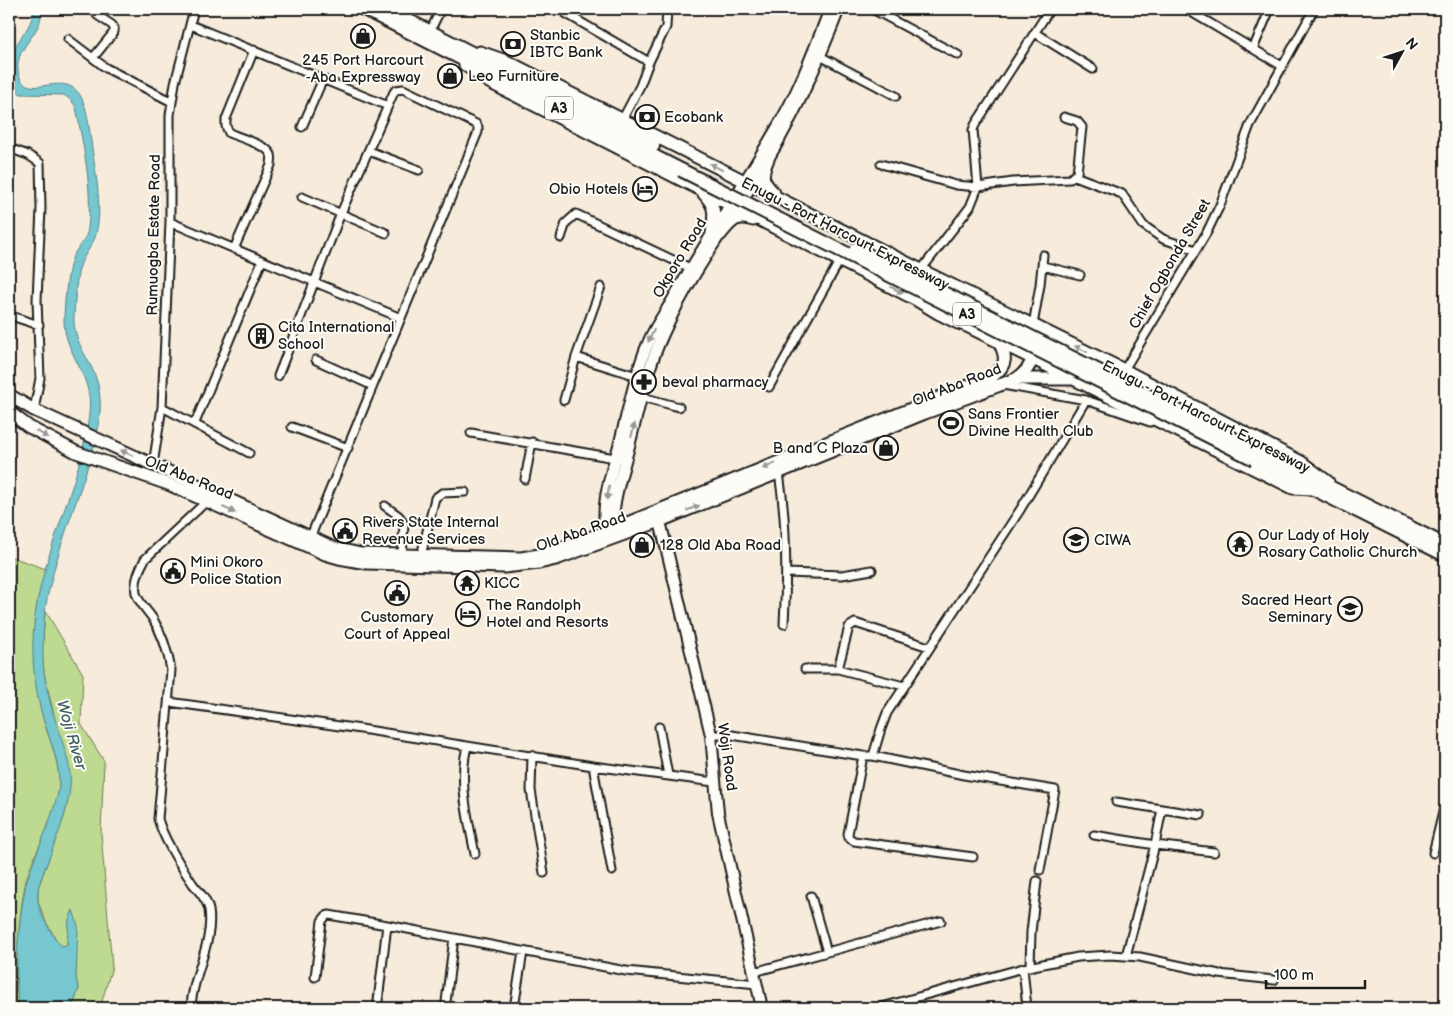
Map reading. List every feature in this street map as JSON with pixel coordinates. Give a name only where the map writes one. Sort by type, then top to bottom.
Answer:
[{"type":"highway","name":"Enugu - Port Harcourt Expressway","points":[[364,9],[683,166],[1256,455],[1350,497],[1445,545]]},
{"type":"highway","name":"Enugu - Port Harcourt Expressway","points":[[386,9],[452,42],[683,166]]},
{"type":"highway","name":"Enugu - Port Harcourt Expressway","points":[[1256,455],[1313,489],[1445,555]]},
{"type":"main road","name":"Okporo Road","points":[[611,534],[618,492],[642,396],[652,361],[665,329],[716,234],[748,183],[784,115],[813,53],[830,9]]},
{"type":"main road","name":"Okporo Road","points":[[748,183],[768,159],[791,118],[820,56],[839,9]]},
{"type":"main road","points":[[452,42],[506,61],[792,206],[1124,370],[1301,462],[1350,497]]},
{"type":"main road","points":[[437,46],[489,82],[840,260],[938,313],[1293,488],[1313,489]]},
{"type":"main road","points":[[768,159],[763,178],[765,184],[792,206]]},
{"type":"main road","points":[[699,189],[709,200],[714,210],[716,234]]},
{"type":"main road","points":[[716,234],[741,217],[768,224]]},
{"type":"main road","name":"Okporo Road","points":[[611,534],[605,508],[610,475],[636,376],[650,336],[690,268],[716,234]]},
{"type":"main road","points":[[963,291],[956,292],[950,297],[947,305],[950,313],[967,326]]},
{"type":"main road","points":[[1033,325],[1037,339],[1033,360]]},
{"type":"main road","name":"Old Aba Road","points":[[659,516],[993,376],[1003,367],[1005,362],[1005,355],[999,342]]},
{"type":"main road","name":"Old Aba Road","points":[[9,395],[34,410],[153,464],[211,497],[325,554],[367,563],[504,567],[522,566],[556,559],[611,534],[779,473],[926,413],[1016,379],[1026,371],[1033,360]]},
{"type":"main road","points":[[1016,379],[1073,378]]},
{"type":"main road","name":"Old Aba Road","points":[[9,412],[29,427],[76,452],[211,497],[334,548],[360,554],[527,557],[611,534]]},
{"type":"main road","name":"Woji Road","points":[[659,516],[711,735],[718,813],[762,1008]]},
{"type":"street","name":"Rumuogba Estate Road","points":[[153,464],[162,407],[170,222],[172,102],[194,9]]},
{"type":"street","points":[[430,31],[441,9]]},
{"type":"street","points":[[622,120],[640,86],[649,62],[666,28],[667,9]]},
{"type":"street","points":[[872,9],[958,55]]},
{"type":"street","points":[[921,270],[970,207],[978,187],[973,130],[1050,9]]},
{"type":"street","points":[[1254,49],[1270,9]]},
{"type":"street","name":"Chief Ogbonda Street","points":[[1124,370],[1196,250],[1220,205],[1247,131],[1314,9]]},
{"type":"street","points":[[1192,10],[1282,66]]},
{"type":"street","points":[[565,14],[649,62]]},
{"type":"street","points":[[93,58],[114,32],[112,25],[97,15]]},
{"type":"street","points":[[191,24],[388,106]]},
{"type":"street","points":[[1035,33],[1093,69]]},
{"type":"street","points":[[68,39],[106,68],[172,102]]},
{"type":"street","points":[[234,249],[271,165],[272,157],[270,152],[264,147],[229,132],[226,126],[226,118],[254,50]]},
{"type":"street","points":[[820,56],[896,96]]},
{"type":"street","points":[[302,127],[323,79]]},
{"type":"street","points":[[278,376],[341,213],[394,92],[403,89],[472,121],[478,127],[310,538]]},
{"type":"street","points":[[881,164],[956,185],[978,187],[1013,182],[1070,179],[1077,173],[1082,127],[1077,120],[1064,117]]},
{"type":"street","points":[[9,148],[28,155],[40,163],[41,208],[37,300],[40,378],[34,410]]},
{"type":"street","points":[[369,151],[419,170]]},
{"type":"street","points":[[1075,176],[1122,194],[1143,224],[1163,239],[1196,250]]},
{"type":"street","points":[[302,197],[386,233]]},
{"type":"street","points":[[561,238],[566,222],[576,214],[690,268]]},
{"type":"street","points":[[170,222],[401,318]]},
{"type":"street","points":[[1033,325],[1043,255]]},
{"type":"street","points":[[769,388],[840,260]]},
{"type":"street","points":[[195,423],[262,261]]},
{"type":"street","points":[[1042,266],[1080,275]]},
{"type":"street","points":[[564,400],[576,357],[601,287]]},
{"type":"street","points":[[11,316],[38,325]]},
{"type":"street","points":[[576,357],[636,376]]},
{"type":"street","points":[[316,360],[373,386]]},
{"type":"street","points":[[1000,384],[1086,400],[1159,425],[1162,423]]},
{"type":"street","points":[[642,396],[679,407]]},
{"type":"street","points":[[874,756],[884,720],[904,686],[1020,510],[1086,400]]},
{"type":"street","points":[[162,407],[195,423],[249,454]]},
{"type":"street","points":[[292,427],[348,448]]},
{"type":"street","points":[[471,433],[616,458]]},
{"type":"street","points":[[525,478],[532,442]]},
{"type":"street","points":[[779,473],[785,521],[786,573],[784,624]]},
{"type":"street","points":[[422,556],[435,498],[442,492],[465,492]]},
{"type":"street","points":[[191,1008],[196,977],[209,938],[210,920],[206,901],[192,882],[163,833],[158,819],[171,670],[168,650],[153,620],[137,596],[136,587],[140,568],[145,559],[211,497]]},
{"type":"street","points":[[385,506],[399,516],[404,524],[402,555]]},
{"type":"street","points":[[786,573],[842,575],[872,570]]},
{"type":"street","points":[[838,670],[849,627],[855,623],[929,647]]},
{"type":"street","points":[[805,669],[838,670],[904,686]]},
{"type":"street","points":[[169,702],[370,730],[593,766],[714,782]]},
{"type":"street","points":[[660,727],[668,775]]},
{"type":"street","points":[[711,735],[732,735],[863,756],[874,756],[964,775],[1055,790],[1040,870]]},
{"type":"street","points":[[467,746],[463,764],[463,785],[474,854]]},
{"type":"street","points":[[532,755],[531,790],[544,873]]},
{"type":"street","points":[[863,756],[848,834],[850,838],[854,841],[973,857]]},
{"type":"street","points":[[593,766],[612,871]]},
{"type":"street","points":[[1116,802],[1201,815]]},
{"type":"street","points":[[1433,853],[1445,804]]},
{"type":"street","points":[[1126,956],[1155,845],[1162,809]]},
{"type":"street","points":[[1094,835],[1214,852]]},
{"type":"street","points":[[1027,1008],[1027,967],[1037,881]]},
{"type":"street","points":[[811,896],[827,952]]},
{"type":"street","points":[[315,977],[322,921],[326,916],[387,925],[626,971],[757,984]]},
{"type":"street","points":[[754,972],[941,921]]},
{"type":"street","points":[[378,1001],[387,925]]},
{"type":"street","points":[[446,1002],[454,938]]},
{"type":"street","points":[[514,1008],[523,952]]},
{"type":"street","points":[[878,1008],[1027,967],[1078,958],[1111,955],[1155,960],[1219,974],[1274,980]]},
{"type":"green space","points":[[9,556],[46,569],[37,606],[35,624],[35,681],[59,779],[54,810],[24,888],[17,963],[20,1008],[9,1008]]},
{"type":"green space","points":[[45,610],[83,674],[81,724],[104,761],[101,833],[112,967],[100,1008],[72,1008],[79,988],[76,979],[76,949],[67,938],[67,945],[62,947],[57,941],[45,920],[38,901],[38,888],[65,814],[54,715],[44,673],[42,654]]},
{"type":"water","points":[[34,9],[43,9],[39,24],[21,54],[18,67],[19,75],[24,83],[31,86],[59,84],[68,85],[76,90],[83,101],[87,116],[99,200],[96,234],[79,271],[74,323],[81,348],[96,377],[100,400],[100,416],[87,467],[54,569],[46,605],[43,636],[43,661],[46,682],[53,712],[68,759],[70,780],[69,797],[64,817],[41,879],[38,897],[39,907],[44,919],[62,946],[67,945],[69,919],[73,910],[78,926],[76,979],[79,988],[72,1008],[20,1008],[17,981],[18,942],[26,886],[52,813],[59,786],[56,760],[41,709],[35,680],[33,640],[35,613],[48,560],[81,455],[90,404],[86,382],[70,348],[64,321],[69,270],[73,256],[86,236],[89,213],[88,182],[76,107],[64,95],[21,94],[14,87],[11,78],[11,57],[32,19]]},
{"type":"place","name":"245 Port Harcourt -Aba Expressway","points":[[363,36]]},
{"type":"place","name":"Stanbic IBTC Bank","points":[[513,44]]},
{"type":"place","name":"Leo Furniture","points":[[450,76]]},
{"type":"place","name":"Ecobank","points":[[647,117]]},
{"type":"place","name":"Obio Hotels","points":[[645,189]]},
{"type":"place","name":"Cita International School","points":[[261,336]]},
{"type":"place","name":"beval pharmacy","points":[[644,382]]},
{"type":"place","name":"Sans Frontier Divine Health Club","points":[[951,423]]},
{"type":"place","name":"B and C Plaza","points":[[886,448]]},
{"type":"place","name":"Rivers State Internal Revenue Services","points":[[345,531]]},
{"type":"place","name":"CIWA","points":[[1076,540]]},
{"type":"place","name":"Our Lady of Holy Rosary Catholic Church","points":[[1240,544]]},
{"type":"place","name":"128 Old Aba Road","points":[[642,545]]},
{"type":"place","name":"Mini Okoro Police Station","points":[[173,571]]},
{"type":"place","name":"KICC","points":[[467,583]]},
{"type":"place","name":"Customary Court of Appeal","points":[[397,593]]},
{"type":"place","name":"Sacred Heart Seminary","points":[[1350,609]]},
{"type":"place","name":"The Randolph Hotel and Resorts","points":[[468,614]]},
{"type":"water label","name":"Woji River","points":[[71,735]]}]
